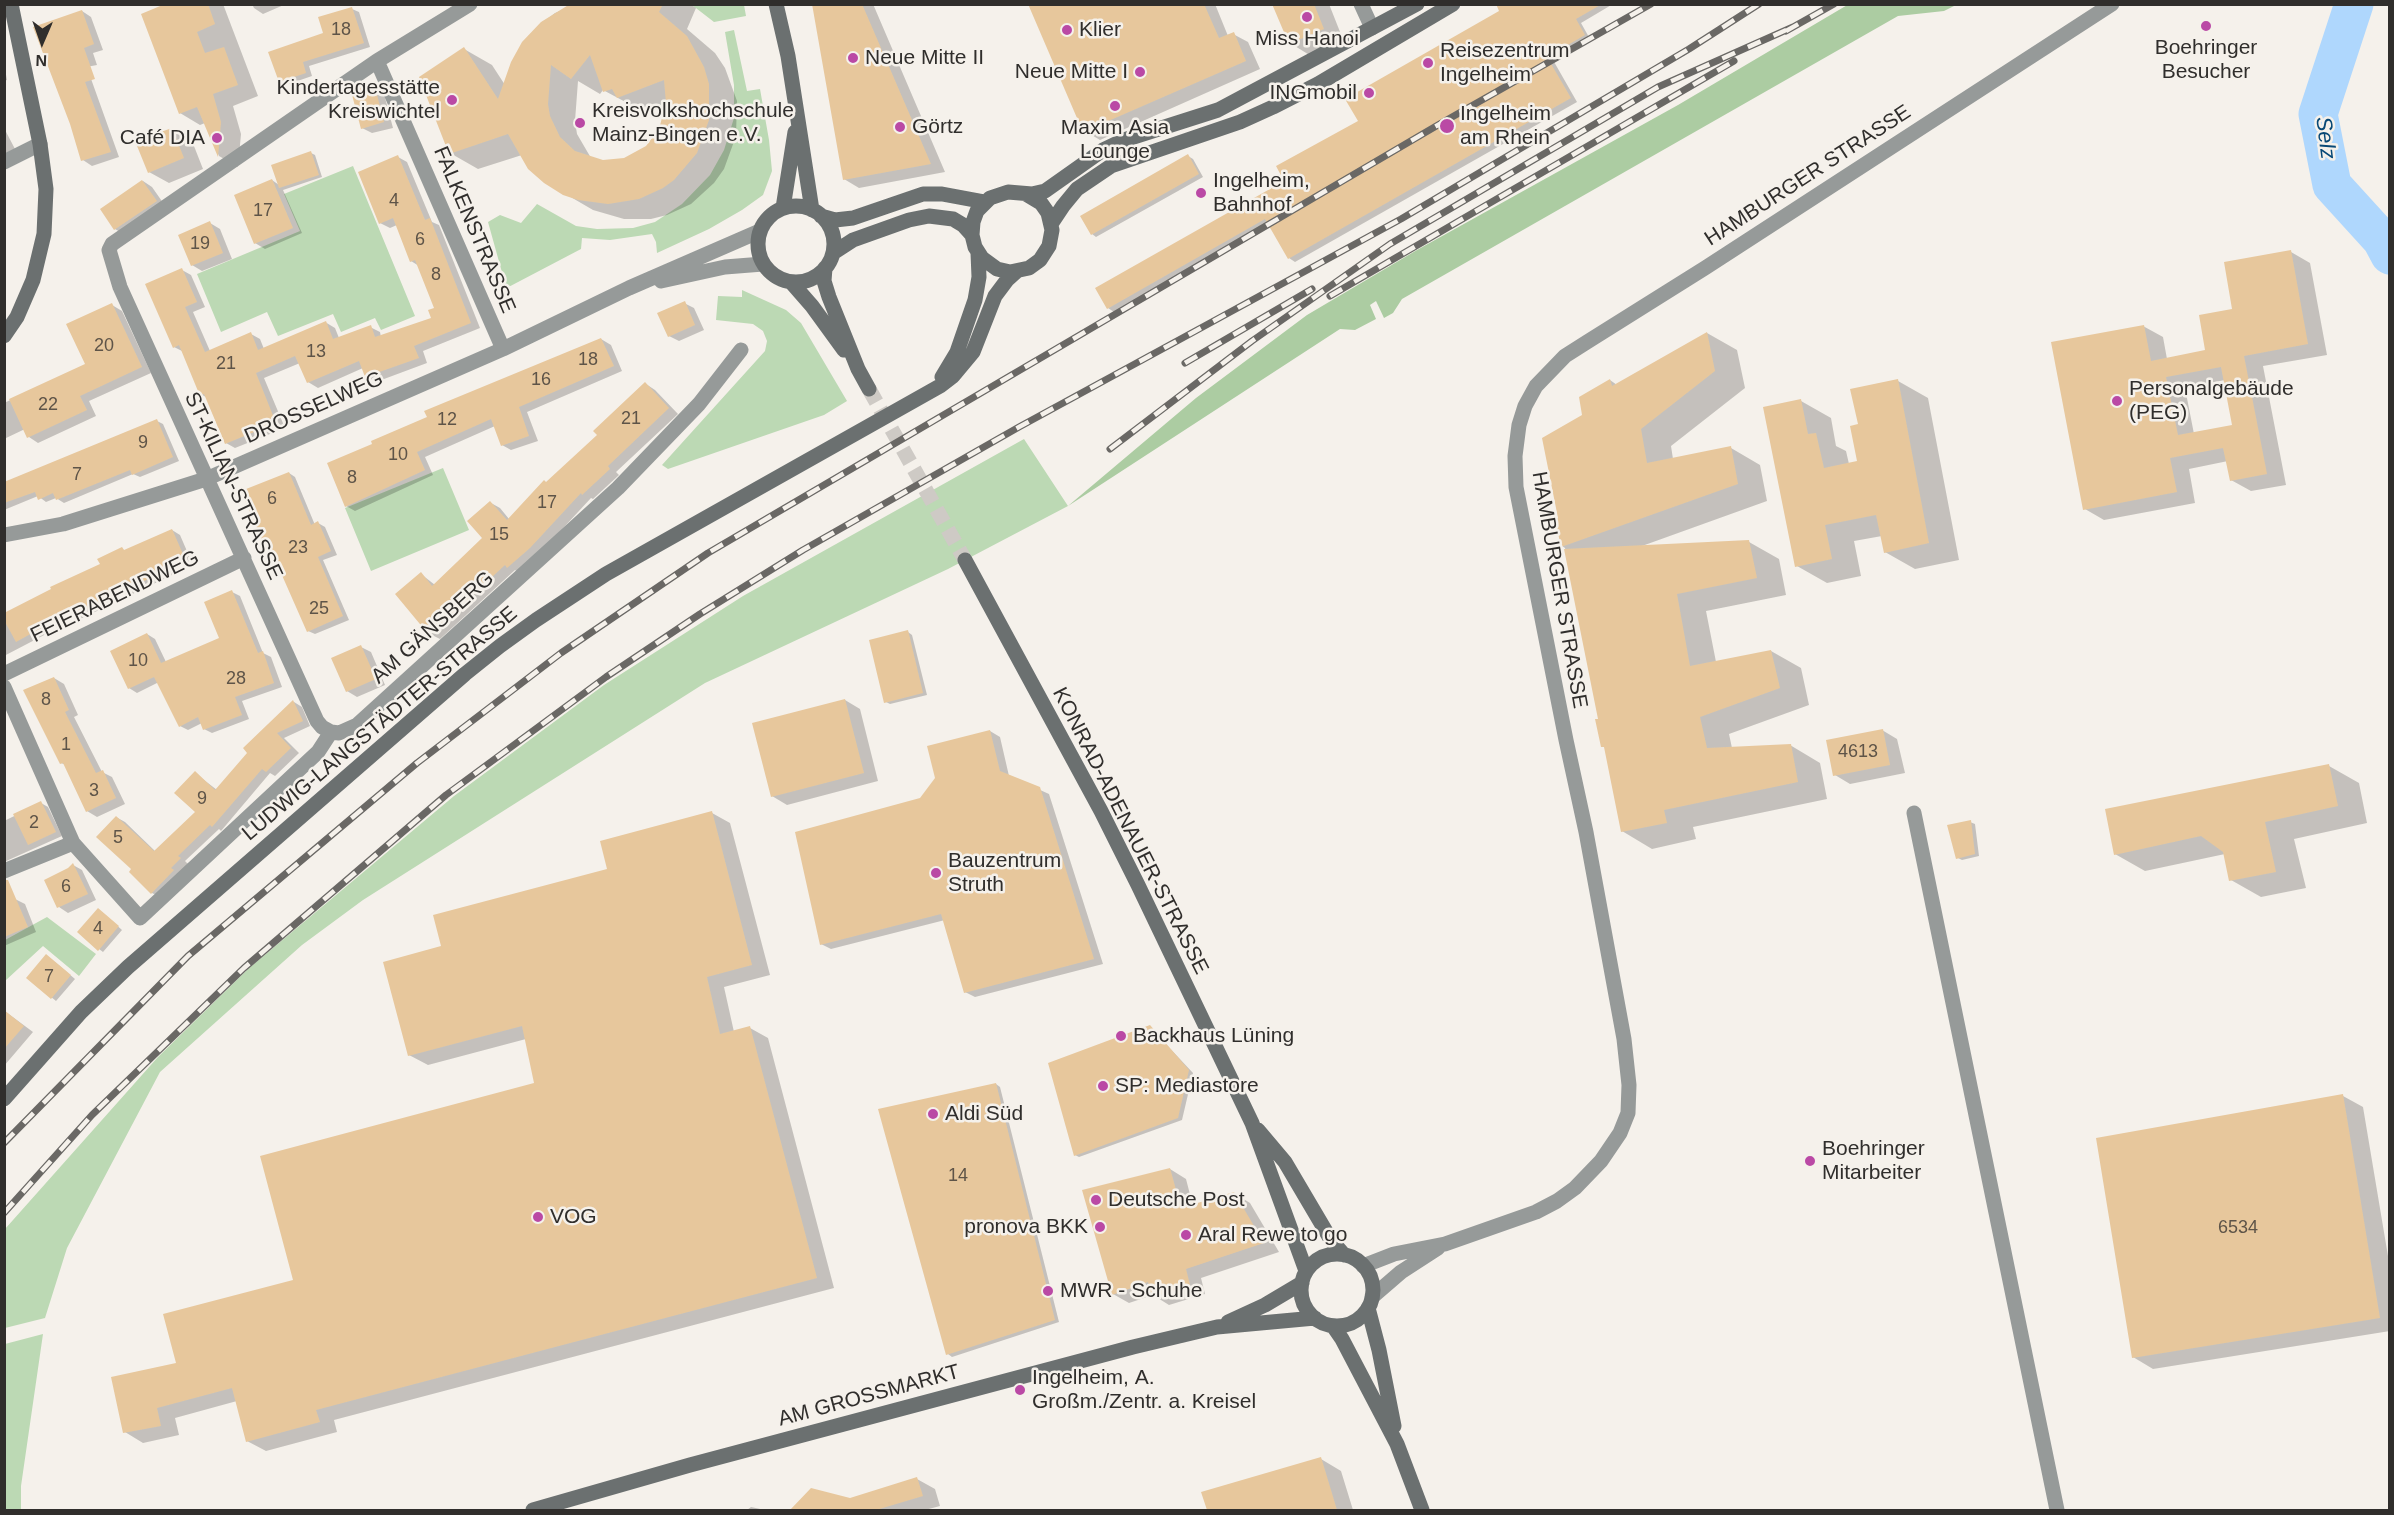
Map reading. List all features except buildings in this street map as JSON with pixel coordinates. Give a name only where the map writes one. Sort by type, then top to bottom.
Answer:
[{"type":"main road","points":[[4,336],[17,317],[33,280],[45,234],[46,189],[40,144],[11,4]]},
{"type":"main road","points":[[769,4],[780,25]]},
{"type":"main road","points":[[776,4],[788,56],[816,213],[832,233],[833,253]]},
{"type":"main road","points":[[972,235],[975,217],[985,201],[996,195],[1008,192],[1026,194],[1045,191],[1103,150],[1124,140],[1218,110],[1417,4]]},
{"type":"main road","points":[[1052,225],[1063,206],[1077,189],[1105,169],[1149,151],[1240,122],[1273,107],[1424,24],[1453,4]]},
{"type":"main road","points":[[783,208],[798,117]]},
{"type":"main road","points":[[858,369],[812,306],[791,282],[772,274],[763,264],[758,251],[760,231],[766,220],[783,208],[796,206],[835,220],[853,218],[923,194],[942,194],[985,201]]},
{"type":"main road","points":[[869,389],[858,369],[824,281],[825,268],[833,253],[853,240],[909,220],[929,216],[953,219],[963,225],[972,235],[978,253],[986,262],[997,268],[1017,271],[1029,268],[1044,256],[1051,241],[1052,225],[1041,203],[1026,194]]},
{"type":"main road","name":"LUDWIG-LANGSTÄDTER-STRASSE","points":[[926,393],[945,374],[957,352],[978,288],[978,253]]},
{"type":"main road","points":[[791,282],[811,278],[825,268]]},
{"type":"main road","name":"LUDWIG-LANGSTÄDTER-STRASSE","points":[[4,1098],[81,1012],[120,974],[500,646],[606,574],[940,386],[964,365],[979,339],[995,296],[1017,271]]},
{"type":"main road","name":"KONRAD-ADENAUER-STRASSE","points":[[965,560],[1101,811],[1252,1123],[1292,1228],[1304,1277]]},
{"type":"main road","name":"KONRAD-ADENAUER-STRASSE","points":[[1252,1123],[1285,1162],[1331,1240],[1344,1255]]},
{"type":"main road","points":[[1397,1444],[1370,1302],[1372,1286],[1370,1275],[1354,1259],[1344,1255],[1332,1254],[1321,1258],[1304,1277],[1304,1303],[1315,1318],[1333,1326],[1342,1339],[1397,1444],[1422,1510]]},
{"type":"main road","name":"AM GROSSMARKT","points":[[1217,1327],[1265,1305],[1304,1277]]},
{"type":"main road","points":[[1333,1326],[1352,1323],[1370,1302]]},
{"type":"main road","name":"AM GROSSMARKT","points":[[533,1510],[1133,1347],[1217,1327],[1315,1318]]},
{"type":"street","points":[[377,61],[470,4]]},
{"type":"street","points":[[1361,4],[1372,28]]},
{"type":"street","name":"HAMBURGER STRASSE","points":[[1363,1266],[1394,1254],[1445,1244],[1536,1212],[1575,1188],[1601,1161],[1620,1133],[1628,1113],[1629,1085],[1624,1039],[1586,832],[1516,487],[1515,456],[1519,425],[1525,406],[1542,379],[1565,356],[2112,4]]},
{"type":"street","name":"ST-KILIAN-STRASSE","points":[[331,732],[317,721],[120,287],[109,250],[112,244],[377,61]]},
{"type":"street","name":"FALKENSTRASSE","points":[[377,61],[503,349]]},
{"type":"street","points":[[4,162],[40,144]]},
{"type":"street","name":"DROSSELWEG","points":[[4,535],[63,524],[206,479],[503,349],[629,288],[760,231]]},
{"type":"street","name":"DROSSELWEG","points":[[629,288],[724,267],[763,264]]},
{"type":"street","name":"AM GÄNSBERG","points":[[331,732],[339,733],[357,725],[618,488],[699,404],[741,350]]},
{"type":"street","name":"FEIERABENDWEG","points":[[4,674],[244,558]]},
{"type":"street","points":[[4,687],[73,843],[140,918],[318,752],[331,732]]},
{"type":"street","points":[[1914,813],[2056,1510]]},
{"type":"street","points":[[4,871],[73,843]]},
{"type":"street","name":"HAMBURGER STRASSE","points":[[1370,1302],[1401,1272],[1445,1244]]},
{"type":"green space","points":[[1849,4],[1956,5],[1944,11],[1898,16],[1402,299],[1393,313],[1384,318],[1376,301],[1370,305],[1376,319],[1355,330],[1340,329],[1068,506],[1196,398],[1307,315],[1417,250],[1678,105]]},
{"type":"green space","points":[[692,5],[744,5],[746,16],[714,22]]},
{"type":"green space","points":[[734,30],[747,91],[760,89],[769,140],[772,171],[763,195],[709,229],[657,253],[656,242],[652,234],[610,240],[582,238],[581,249],[499,292],[489,282],[503,276],[488,222],[500,215],[521,223],[537,204],[576,226],[597,229],[633,228],[655,222],[682,204],[710,175],[724,150],[734,118],[734,85],[725,32]]},
{"type":"green space","points":[[353,166],[415,316],[381,330],[375,318],[341,332],[333,314],[278,336],[267,312],[221,332],[197,274],[300,231],[284,194]]},
{"type":"green space","points":[[742,290],[786,310],[801,323],[847,401],[824,415],[668,469],[662,465],[765,351],[767,341],[763,331],[753,324],[716,320],[718,296],[742,297]]},
{"type":"green space","points":[[1024,439],[1068,506],[948,569],[705,683],[363,900],[302,945],[160,1072],[67,1248],[45,1318],[5,1328],[5,1229],[158,1057],[248,969],[454,796],[604,685],[743,596]]},
{"type":"green space","points":[[443,468],[469,530],[371,571],[345,508]]},
{"type":"green space","points":[[47,917],[96,954],[79,976],[43,946],[5,981],[5,940]]},
{"type":"green space","points":[[43,1334],[21,1486],[21,1510],[5,1510],[5,1344]]},
{"type":"waterway","name":"Selz","points":[[2354,4],[2318,114],[2332,185],[2382,240],[2390,255]]},
{"type":"tunnel","points":[[869,389],[965,560]]},
{"type":"railway","points":[[4,1143],[188,956],[417,763],[561,653],[708,553],[1438,125],[1651,4]]},
{"type":"railway","points":[[4,1213],[92,1115],[244,968],[446,795],[606,677],[700,614],[803,550],[1019,427],[1401,219],[1689,49],[1759,4]]},
{"type":"railway","points":[[1786,31],[1834,4]]},
{"type":"railway","points":[[1110,449],[1252,341],[1390,244],[1658,87],[1793,27]]},
{"type":"railway","points":[[1330,296],[1734,61]]},
{"type":"railway","points":[[1185,363],[1312,289]]},
{"type":"place","name":"Miss Hanoi","points":[[1307,17]]},
{"type":"place","name":"Boehringer Besucher","points":[[2206,26]]},
{"type":"place","name":"Klier","points":[[1067,30]]},
{"type":"place","name":"Neue Mitte II","points":[[853,58]]},
{"type":"place","name":"Reisezentrum Ingelheim","points":[[1428,63]]},
{"type":"place","name":"Neue Mitte I","points":[[1140,72]]},
{"type":"place","name":"INGmobil","points":[[1369,93]]},
{"type":"place","name":"Kindertagesstätte Kreiswichtel","points":[[452,100]]},
{"type":"place","name":"Maxim Asia Lounge","points":[[1115,106]]},
{"type":"place","name":"Kreisvolkshochschule Mainz-Bingen e.V.","points":[[580,123]]},
{"type":"place","name":"Ingelheim am Rhein","points":[[1447,126]]},
{"type":"place","name":"Görtz","points":[[900,127]]},
{"type":"place","name":"Café DIA","points":[[217,138]]},
{"type":"place","name":"Ingelheim, Bahnhof","points":[[1201,193]]},
{"type":"place","name":"Personalgebäude (PEG)","points":[[2117,401]]},
{"type":"place","name":"Bauzentrum Struth","points":[[936,873]]},
{"type":"place","name":"Backhaus Lüning","points":[[1121,1036]]},
{"type":"place","name":"SP: Mediastore","points":[[1103,1086]]},
{"type":"place","name":"Aldi Süd","points":[[933,1114]]},
{"type":"place","name":"Boehringer Mitarbeiter","points":[[1810,1161]]},
{"type":"place","name":"Deutsche Post","points":[[1096,1200]]},
{"type":"place","name":"VOG","points":[[538,1217]]},
{"type":"place","name":"pronova BKK","points":[[1100,1227]]},
{"type":"place","name":"Aral Rewe to go","points":[[1186,1235]]},
{"type":"place","name":"MWR - Schuhe","points":[[1048,1291]]},
{"type":"place","name":"Ingelheim, A. Großm./Zentr. a. Kreisel","points":[[1020,1390]]}]
